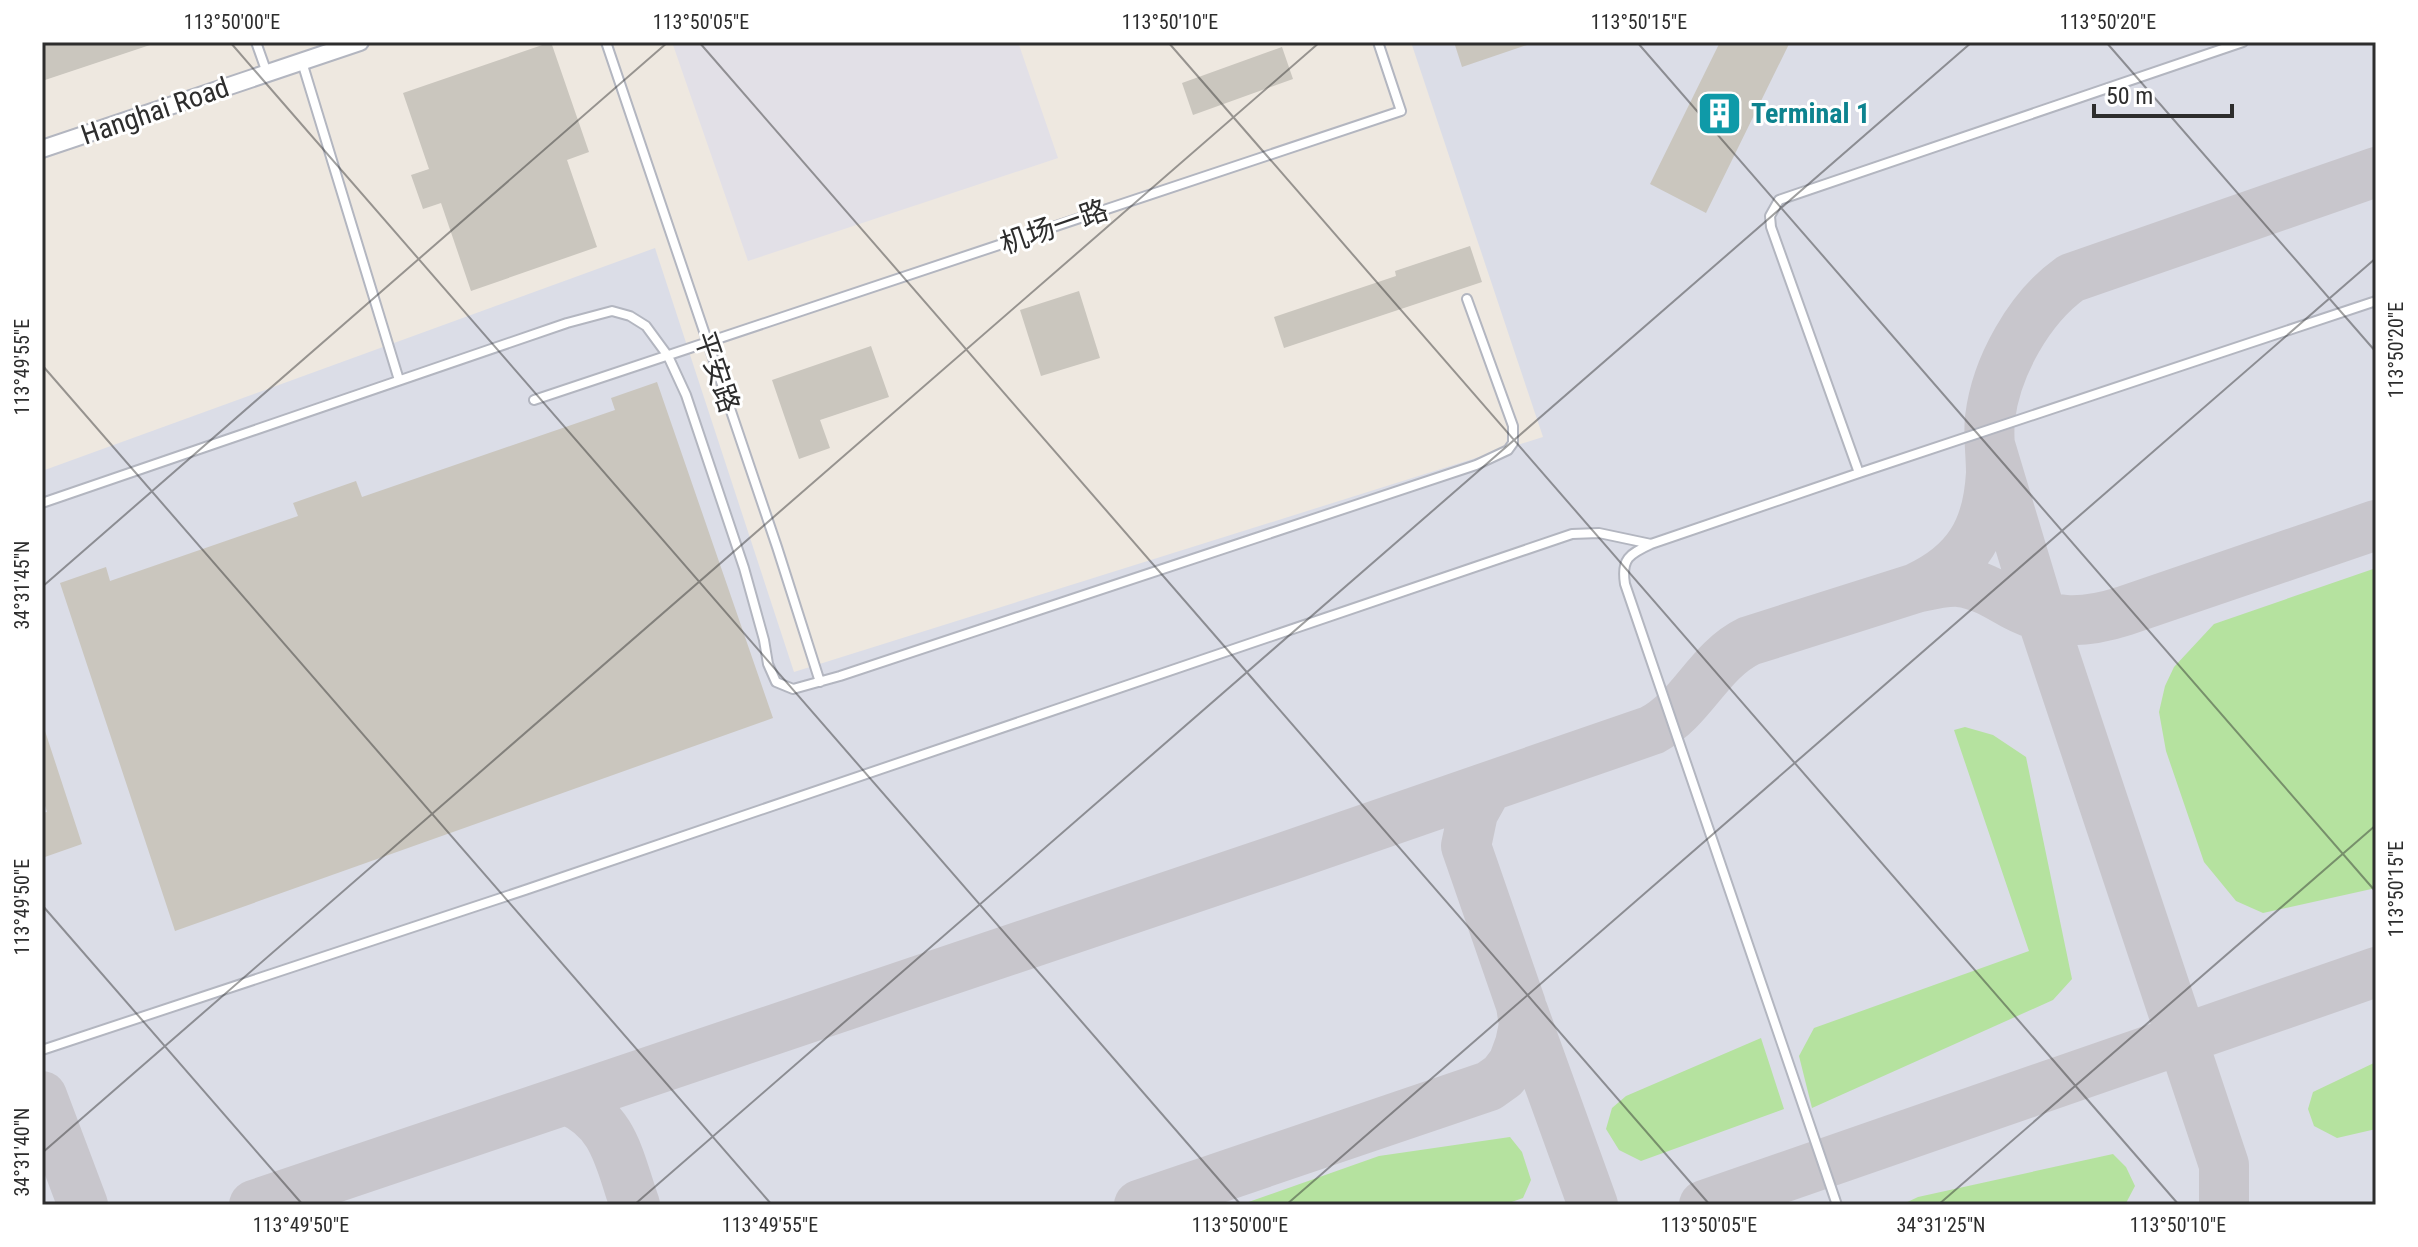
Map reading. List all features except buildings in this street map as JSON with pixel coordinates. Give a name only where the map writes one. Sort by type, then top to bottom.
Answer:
[{"type":"street","name":"Hanghai Road","points":[[42,149],[360,42]]},
{"type":"lane","points":[[256,42],[267,73]]},
{"type":"lane","name":"平安路","points":[[606,42],[820,682]]},
{"type":"lane","name":"机场一路","points":[[534,400],[1401,111],[1378,42]]},
{"type":"lane","points":[[1859,473],[1771,227],[1770,216],[1779,200],[2243,42]]},
{"type":"lane","points":[[302,61],[399,380]]},
{"type":"lane","points":[[42,503],[578,319],[612,311],[630,316],[646,326],[668,356],[686,395],[744,568],[773,678],[787,688],[840,676],[1476,465],[1508,450],[1514,438],[1513,426],[1467,299]]},
{"type":"lane","points":[[1837,1205],[1625,584],[1623,570],[1626,561],[1636,551],[1651,544],[2376,301]]},
{"type":"lane","points":[[42,1050],[525,890],[1572,534],[1599,533],[1651,544]]},
{"type":"shaded area","points":[[672,42],[1018,42],[1058,158],[748,261]]},
{"type":"shaded area","points":[[1411,42],[2376,42],[2376,1205],[42,1205],[42,471],[655,248],[794,672],[1543,437]]},
{"type":"green space","points":[[2376,568],[2376,888],[2263,913],[2236,901],[2204,862],[2166,751],[2159,712],[2165,686],[2174,667],[2214,624]]},
{"type":"green space","points":[[1965,727],[1993,735],[2026,757],[2072,979],[2053,1000],[1812,1108],[1799,1056],[1814,1028],[2029,951],[1954,730]]},
{"type":"green space","points":[[1761,1038],[1784,1109],[1641,1161],[1619,1150],[1606,1129],[1612,1108],[1626,1096]]},
{"type":"green space","points":[[2376,1062],[2376,1129],[2337,1138],[2314,1126],[2308,1109],[2313,1092]]},
{"type":"green space","points":[[1510,1137],[1522,1152],[1531,1180],[1523,1198],[1503,1205],[1240,1205],[1379,1156]]},
{"type":"green space","points":[[2113,1154],[2126,1167],[2135,1186],[2125,1205],[1901,1205],[1918,1197]]},
{"type":"taxiway","points":[[1916,588],[1949,568],[1962,556],[1980,528],[1989,493],[1990,418],[1999,379],[2028,322],[2056,291],[2071,278],[2376,172]]},
{"type":"taxiway","points":[[1990,445],[2042,618],[2224,1165],[2224,1205]]},
{"type":"taxiway","points":[[254,1205],[1652,730],[1678,710],[1722,660],[1749,641],[1916,588],[1948,582],[1982,588],[2043,616],[2070,620],[2097,618],[2376,525]]},
{"type":"taxiway","points":[[1139,1205],[1489,1086],[1503,1076],[1513,1063],[1520,1044],[1524,1025],[1521,1005],[1466,846],[1473,813],[1487,788]]},
{"type":"taxiway","points":[[1704,1205],[2376,972]]},
{"type":"taxiway","points":[[1523,1011],[1593,1205]]},
{"type":"taxiway","points":[[42,1096],[83,1205]]},
{"type":"taxiway","points":[[567,1100],[583,1108],[605,1130],[619,1157],[635,1205]]},
{"type":"place","name":"Terminal 1","points":[[1720,113]]}]
